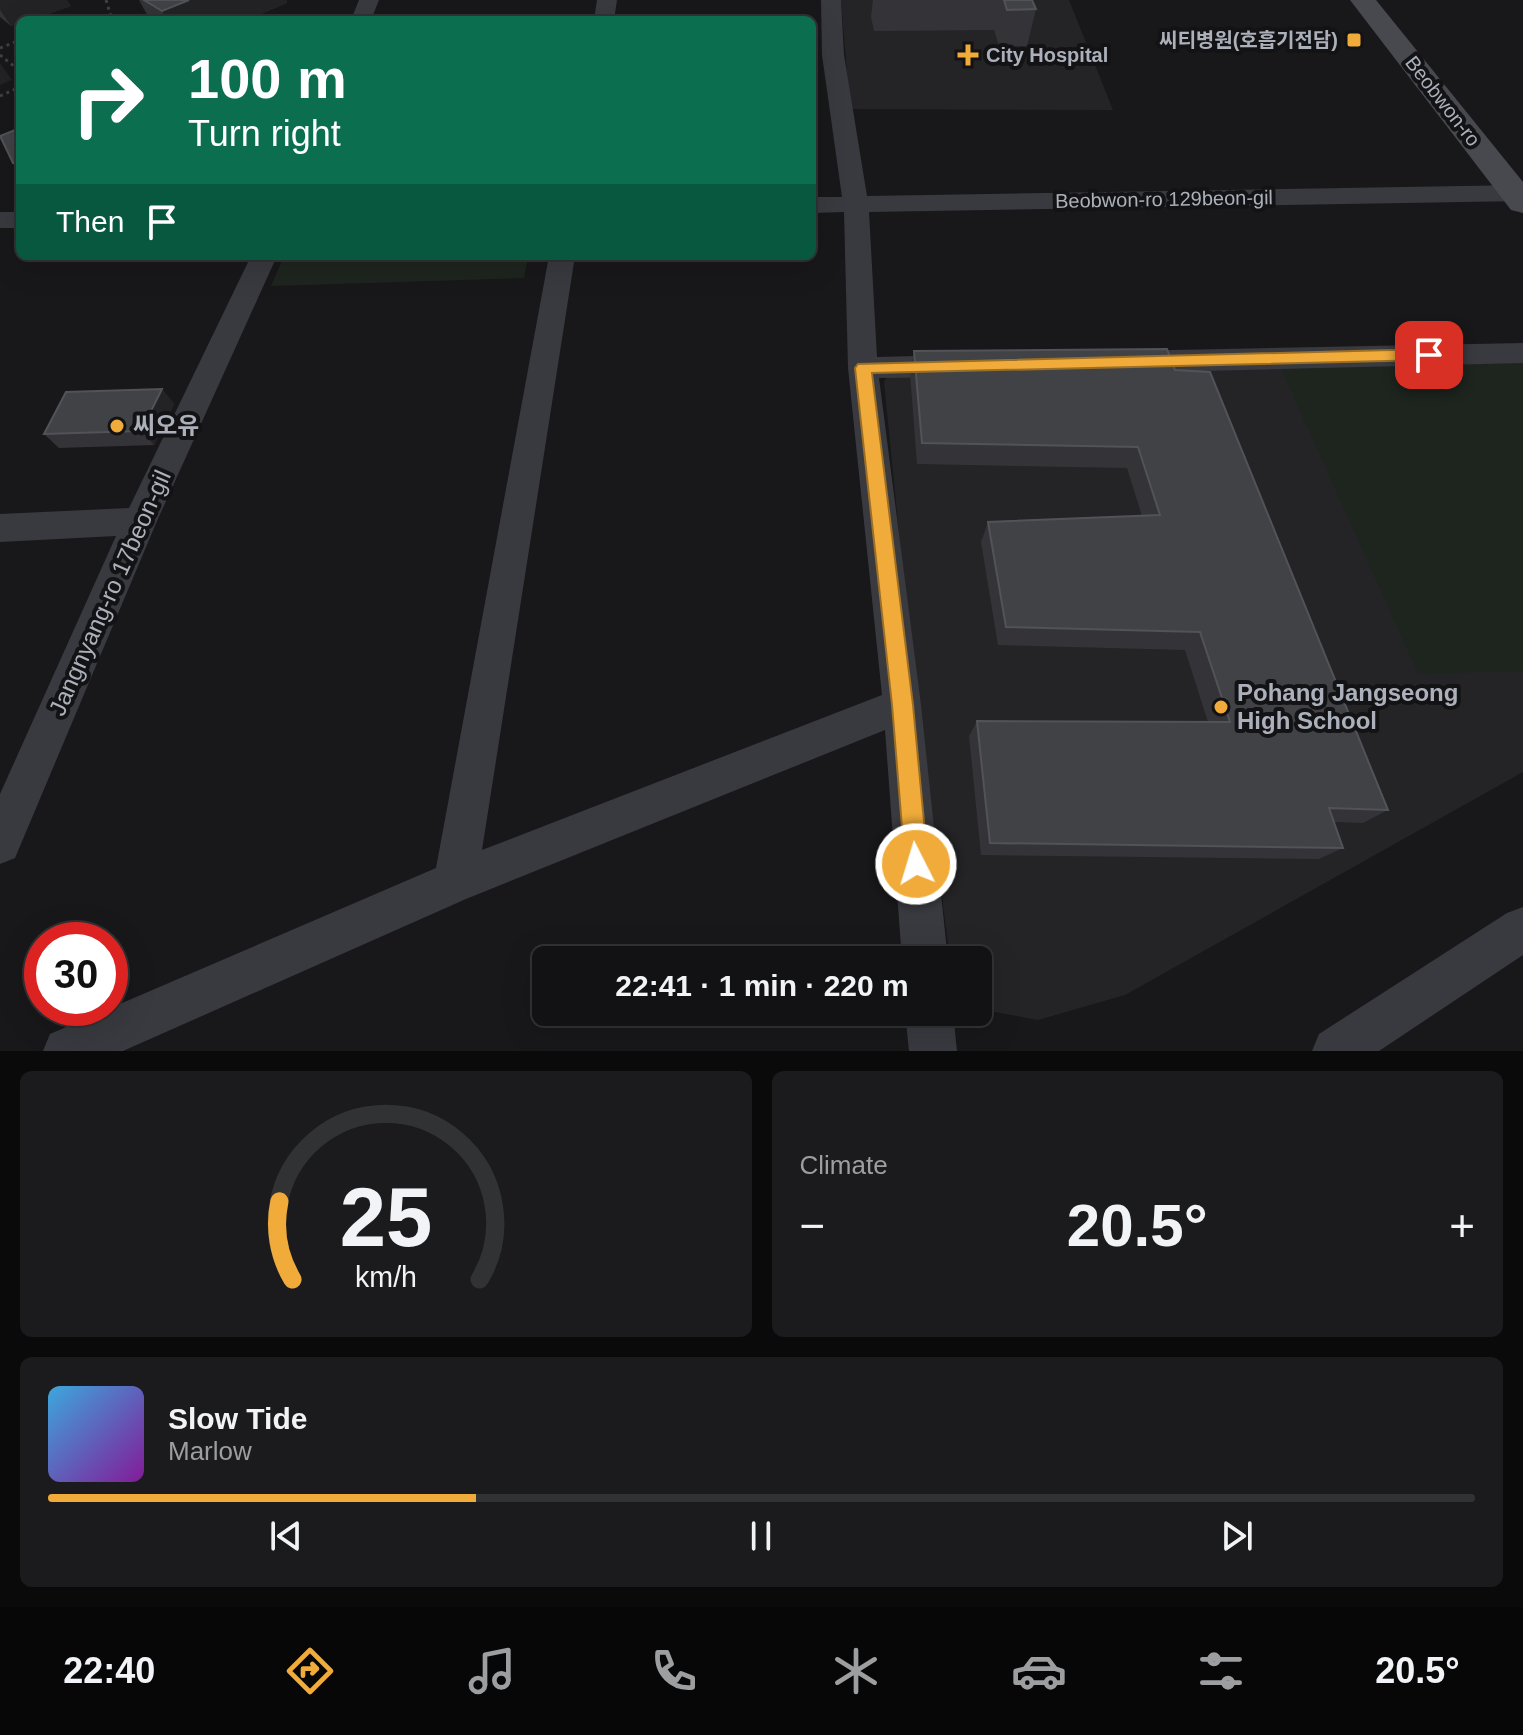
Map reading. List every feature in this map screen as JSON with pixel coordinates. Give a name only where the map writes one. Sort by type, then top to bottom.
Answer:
[{"type":"main road","name":"Beobwon-ro","points":[[1363,0],[1520,196]]},
{"type":"street","points":[[831,0],[833,55],[856,204],[863,368],[902,705],[924,946]]},
{"type":"street","name":"Beobwon-ro 129beon-gil","points":[[816,205],[1520,196]]},
{"type":"street","name":"Jangnyang-ro 17beon-gil","points":[[0,843],[140,521],[262,260]]},
{"type":"street","points":[[455,882],[561,260]]},
{"type":"street","points":[[1099,362],[1523,353]]},
{"type":"street","points":[[863,368],[989,365]]},
{"type":"street","points":[[0,528],[140,521]]},
{"type":"street","points":[[67,1051],[455,882],[902,705]]},
{"type":"street","points":[[1336,1051],[1523,929]]},
{"type":"street","points":[[930,1026],[933,1051]]},
{"type":"path","points":[[0,55],[16,68]]},
{"type":"shaded area","name":"City Hospital","points":[[841,0],[1069,0],[1113,110],[850,109]]},
{"type":"shaded area","points":[[282,260],[527,260],[524,278],[271,286]]},
{"type":"shaded area","name":"Pohang Jangseong High School","points":[[1523,348],[1523,772],[1125,995],[1038,1020],[992,1012],[992,946],[948,946],[910,643],[884,382],[893,366]]},
{"type":"shaded area","points":[[1523,362],[1523,671],[1418,674],[1281,369]]},
{"type":"building","points":[[144,0],[189,0],[162,11]]},
{"type":"building","points":[[1004,0],[1032,0],[1036,9],[1007,10]]},
{"type":"building","points":[[16,130],[16,163],[13,163],[0,136]]},
{"type":"building","points":[[1167,349],[1175,370],[1210,372],[1388,810],[1329,808],[1343,848],[990,843],[977,721],[1230,722],[1200,632],[1006,627],[988,522],[1160,515],[1138,447],[922,443],[914,351]]},
{"type":"building","points":[[162,389],[141,431],[44,434],[66,392]]},
{"type":"place","name":"씨티병원(호흡기전담)","points":[[1354,40]]},
{"type":"place","name":"City Hospital","points":[[968,55]]},
{"type":"place","name":"씨오유","points":[[117,426]]},
{"type":"place","name":"Pohang Jangseong High School","points":[[1221,707]]},
{"type":"route","points":[[916,864],[902,705],[863,368],[1429,355]]}]
